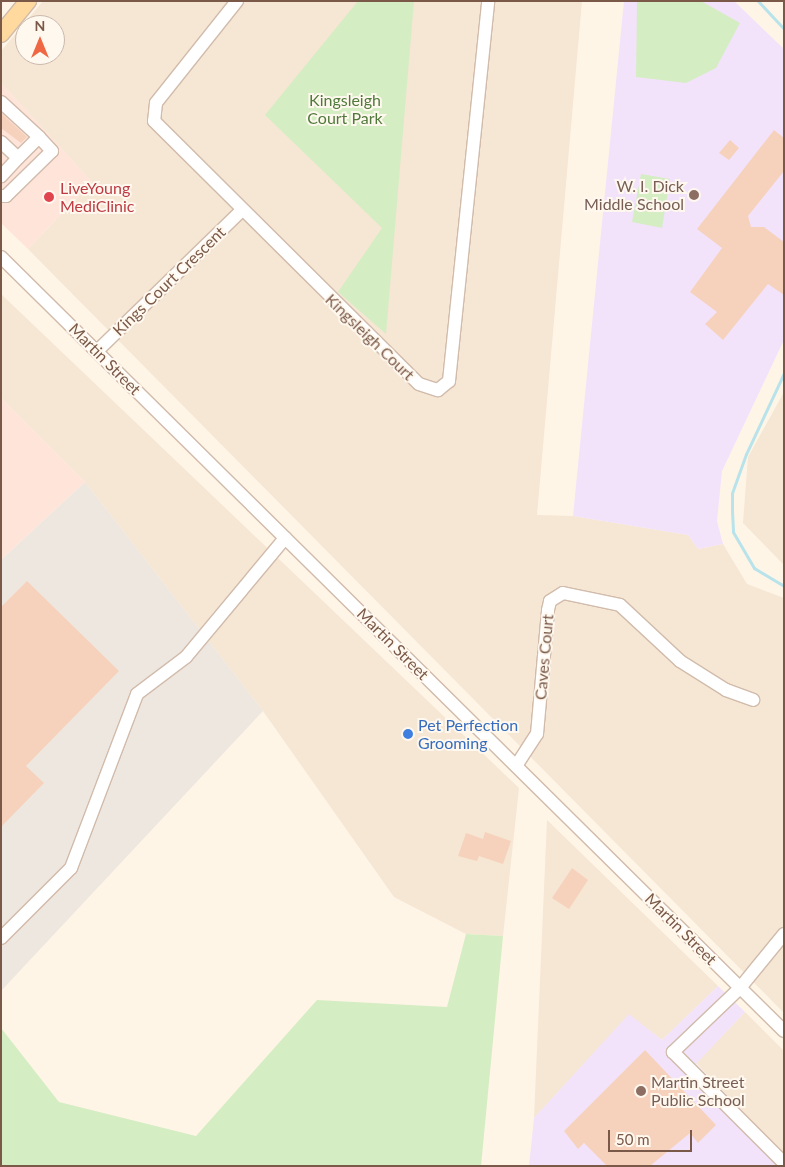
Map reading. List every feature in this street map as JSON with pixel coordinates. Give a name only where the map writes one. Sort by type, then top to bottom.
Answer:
[{"type":"main road","points":[[1,34],[28,1]]},
{"type":"street","name":"Kingsleigh Court","points":[[237,1],[156,103],[153,115],[163,135],[419,384],[438,390],[446,386],[488,1]]},
{"type":"street","points":[[1,102],[52,151],[6,196],[1,196]]},
{"type":"street","points":[[1,176],[39,137]]},
{"type":"street","points":[[1,142],[18,158]]},
{"type":"street","name":"Kings Court Crescent","points":[[98,351],[241,211]]},
{"type":"street","name":"Martin Street","points":[[1,257],[784,1031]]},
{"type":"street","points":[[1,938],[71,868],[138,694],[186,657],[285,538]]},
{"type":"street","name":"Caves Court","points":[[516,766],[537,734],[548,610],[550,602],[563,593],[620,605],[680,661],[726,690],[753,700]]},
{"type":"street","points":[[784,934],[740,988],[673,1052],[784,1164]]},
{"type":"shaded area","points":[[43,1],[582,1],[537,515],[573,516],[688,535],[698,549],[723,544],[747,584],[784,598],[784,1013],[28,249],[92,182],[1,83],[1,51],[15,34],[15,65],[65,65],[65,15],[31,15]]},
{"type":"shaded area","name":"W. I. Dick Middle School","points":[[624,1],[734,1],[784,49],[784,340],[722,471],[717,521],[723,544],[698,549],[688,535],[573,516]]},
{"type":"shaded area","points":[[1,83],[92,182],[28,249],[1,223]]},
{"type":"shaded area","points":[[1,294],[519,788],[503,936],[466,934],[394,897],[263,711],[85,482],[1,398]]},
{"type":"shaded area","points":[[784,392],[784,565],[743,523],[748,457]]},
{"type":"shaded area","points":[[1,398],[85,482],[1,560]]},
{"type":"shaded area","points":[[85,482],[263,711],[1,991],[1,560]]},
{"type":"shaded area","points":[[547,820],[718,986],[662,1040],[629,1015],[534,1118]]},
{"type":"shaded area","name":"Martin Street Public School","points":[[718,986],[745,1012],[696,1064],[784,1154],[784,1166],[529,1166],[534,1118],[629,1014],[662,1040]]},
{"type":"shaded area","points":[[745,1012],[784,1051],[784,1154],[696,1063]]},
{"type":"green space","name":"Kingsleigh Court Park","points":[[358,1],[414,1],[386,334],[338,292],[382,228],[265,115]]},
{"type":"green space","points":[[637,1],[701,1],[740,23],[716,68],[686,83],[636,77]]},
{"type":"green space","points":[[641,174],[670,179],[662,228],[632,222]]},
{"type":"green space","points":[[466,934],[503,936],[481,1166],[1,1166],[1,1028],[59,1102],[196,1136],[317,1000],[447,1007]]},
{"type":"building","points":[[1,113],[27,137],[21,143],[1,128]]},
{"type":"building","points":[[774,130],[784,138],[784,171],[748,216],[751,227],[764,227],[784,242],[784,295],[768,284],[723,340],[705,324],[717,312],[690,292],[722,248],[697,229]]},
{"type":"building","points":[[730,140],[739,148],[729,160],[719,153]]},
{"type":"building","points":[[27,581],[119,671],[26,766],[44,783],[1,827],[1,607]]},
{"type":"building","points":[[485,832],[511,841],[503,864],[479,856],[477,861],[458,856],[466,833],[483,839]]},
{"type":"building","points":[[572,868],[588,880],[569,909],[552,898]]},
{"type":"building","points":[[645,1050],[716,1125],[698,1143],[690,1133],[650,1166],[607,1166],[584,1143],[578,1149],[564,1131]]},
{"type":"waterway","points":[[758,1],[784,29]]},
{"type":"waterway","points":[[784,373],[746,454],[732,493],[733,532],[754,568],[784,586]]},
{"type":"place","name":"W. I. Dick Middle School","points":[[694,195]]},
{"type":"place","name":"LiveYoung MediClinic","points":[[49,197]]},
{"type":"place","name":"Pet Perfection Grooming","points":[[408,734]]},
{"type":"place","name":"Martin Street Public School","points":[[641,1091]]}]
